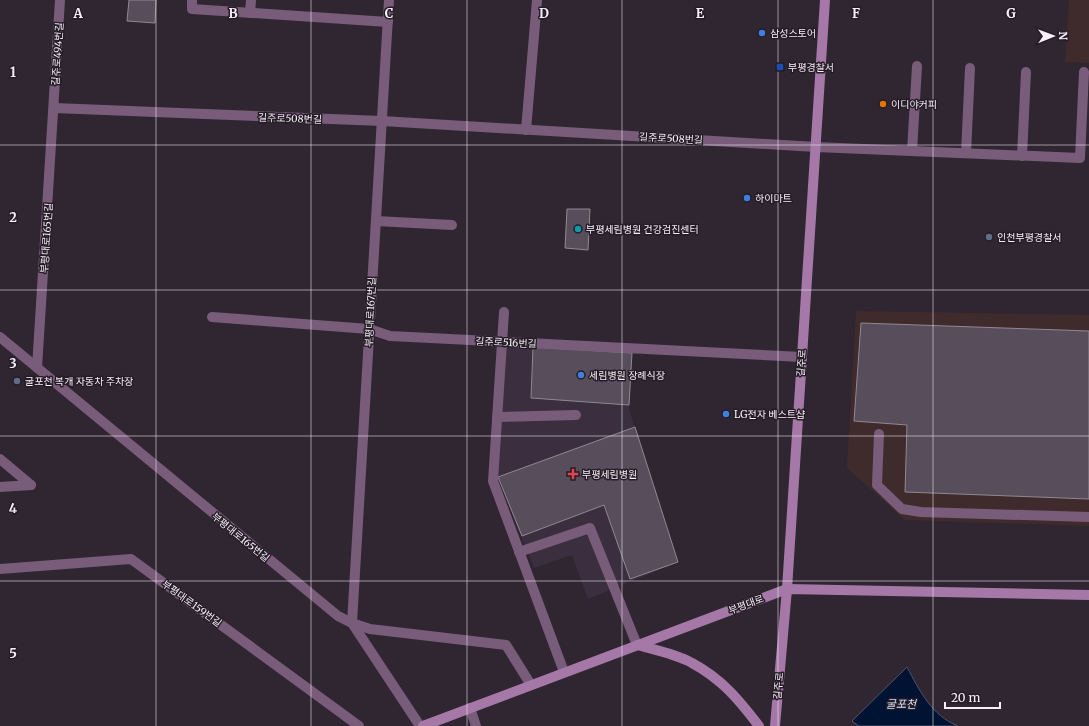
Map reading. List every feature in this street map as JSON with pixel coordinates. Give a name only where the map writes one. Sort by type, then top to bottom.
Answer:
[{"type":"main road","name":"길주로","points":[[775,726],[802,357],[825,0]]},
{"type":"main road","name":"부평대로","points":[[421,726],[786,589],[1089,595]]},
{"type":"main road","points":[[637,645],[692,662],[711,674],[739,698],[759,726]]},
{"type":"street","name":"길주로494번길","points":[[54,108],[60,0]]},
{"type":"street","points":[[192,0],[192,9],[388,22]]},
{"type":"street","points":[[250,13],[251,0]]},
{"type":"street","name":"부평대로167번길","points":[[352,623],[389,0]]},
{"type":"street","points":[[526,130],[537,0]]},
{"type":"street","points":[[912,151],[917,66]]},
{"type":"street","points":[[966,153],[970,68]]},
{"type":"street","points":[[1022,156],[1026,72]]},
{"type":"street","name":"길주로508번길","points":[[54,108],[382,121],[816,147],[1080,158],[1084,72]]},
{"type":"street","name":"부평대로165번길","points":[[38,368],[54,108]]},
{"type":"street","points":[[376,221],[452,225]]},
{"type":"street","points":[[504,312],[493,481],[564,672]]},
{"type":"street","name":"길주로516번길","points":[[212,317],[369,329],[390,336],[802,357]]},
{"type":"street","name":"부평대로165번길","points":[[0,337],[338,616],[352,623],[421,726]]},
{"type":"street","points":[[497,417],[576,415]]},
{"type":"street","points":[[879,434],[877,485],[902,509],[921,512],[1089,517]]},
{"type":"street","points":[[0,459],[31,485],[0,487]]},
{"type":"street","points":[[519,552],[590,528],[637,645]]},
{"type":"street","name":"부평대로159번길","points":[[0,569],[131,558],[359,726]]},
{"type":"street","points":[[352,623],[370,629],[506,645],[531,685]]},
{"type":"street","points":[[470,708],[476,726]]},
{"type":"shaded area","points":[[1069,0],[1089,0],[1089,63],[1065,62]]},
{"type":"shaded area","points":[[856,311],[1089,315],[1089,526],[905,520],[847,468]]},
{"type":"shaded area","name":"부평세림병원","points":[[502,345],[632,353],[629,409],[678,562],[588,599],[572,555],[534,568],[495,471]]},
{"type":"water","name":"굴포천","points":[[907,667],[916,685],[927,701],[941,716],[958,726],[859,726],[852,721]]},
{"type":"building","points":[[129,0],[156,0],[155,23],[127,21]]},
{"type":"building","name":"부평세림병원 건강검진센터","points":[[567,209],[590,209],[588,250],[565,248]]},
{"type":"building","points":[[861,323],[1089,331],[1089,499],[905,492],[907,425],[854,421]]},
{"type":"building","name":"세림병원 장례식장","points":[[533,347],[632,353],[629,405],[531,398]]},
{"type":"building","name":"부평세림병원","points":[[635,427],[678,562],[630,579],[604,505],[522,536],[498,477]]},
{"type":"place","name":"삼성스토어","points":[[762,33]]},
{"type":"place","name":"부평경찰서","points":[[780,67]]},
{"type":"place","name":"이디야커피","points":[[883,104]]},
{"type":"place","name":"하이마트","points":[[747,198]]},
{"type":"place","name":"부평세림병원 건강검진센터","points":[[578,229]]},
{"type":"place","name":"인천부평경찰서","points":[[989,237]]},
{"type":"place","name":"세림병원 장례식장","points":[[581,375]]},
{"type":"place","name":"굴포천 복개 자동차 주차장","points":[[17,381]]},
{"type":"place","name":"LG전자 베스트샵","points":[[726,414]]},
{"type":"place","name":"부평세림병원","points":[[573,474]]}]
